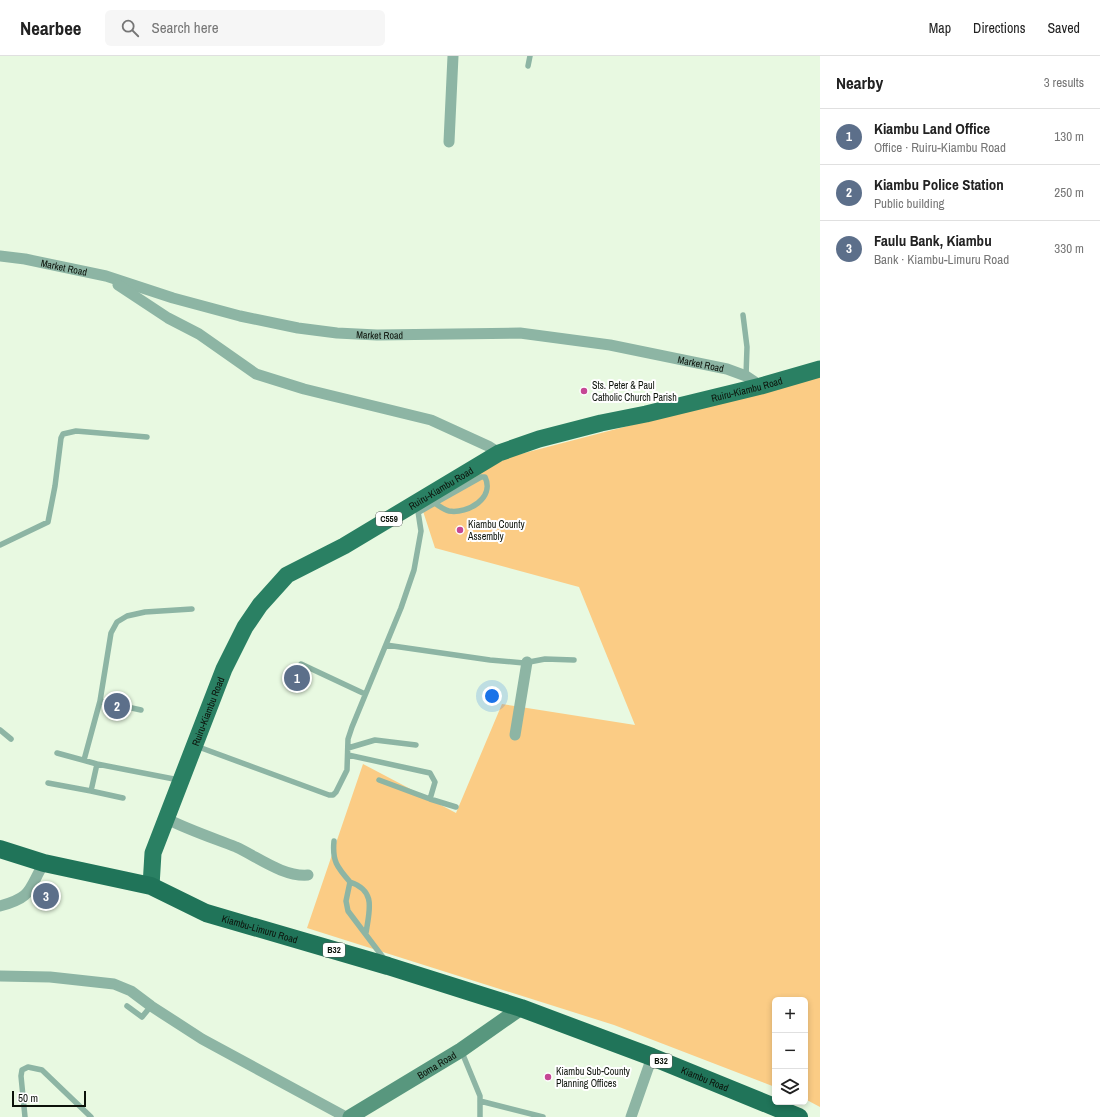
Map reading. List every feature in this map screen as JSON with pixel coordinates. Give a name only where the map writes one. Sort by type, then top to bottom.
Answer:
[{"type":"highway","name":"Kiambu-Limuru Road","points":[[0,849],[44,863],[151,886],[206,912],[388,966],[521,1008]]},
{"type":"highway","name":"Kiambu Road","points":[[521,1008],[652,1057],[799,1117]]},
{"type":"main road","name":"Ruiru-Kiambu Road","points":[[151,886],[153,853],[224,669],[245,627],[260,605],[288,575],[418,507],[499,453],[539,439],[761,386],[820,369]]},
{"type":"main road","name":"Boma Road","points":[[350,1117],[461,1050],[521,1008]]},
{"type":"street","points":[[449,142],[453,56]]},
{"type":"street","name":"Market Road","points":[[0,256],[26,259],[106,276],[173,298],[240,316],[298,328],[337,333],[377,335],[520,333],[610,345],[726,369],[746,376],[761,386]]},
{"type":"street","points":[[106,276],[168,318],[199,334],[256,374],[304,389],[431,420],[474,439],[499,453]]},
{"type":"street","points":[[515,735],[528,662]]},
{"type":"street","points":[[167,819],[184,828],[236,848],[284,870],[300,876],[308,875]]},
{"type":"street","points":[[0,906],[23,898],[30,890],[44,863]]},
{"type":"street","points":[[0,976],[50,977],[114,984],[130,991],[150,1006],[202,1039],[346,1117]]},
{"type":"street","points":[[632,1116],[652,1057]]},
{"type":"lane","points":[[528,66],[530,56]]},
{"type":"lane","points":[[743,315],[747,347],[746,376]]},
{"type":"lane","points":[[0,545],[48,522],[55,486],[60,438],[63,434],[76,431],[147,438]]},
{"type":"lane","points":[[195,746],[329,795],[336,792],[343,780],[346,770],[348,739],[401,608],[419,552],[421,531],[418,507],[435,503],[481,477],[485,477],[488,488],[481,500],[476,505],[450,511],[435,503]]},
{"type":"lane","points":[[84,760],[100,701],[111,633],[117,622],[126,616],[145,612],[192,609]]},
{"type":"lane","points":[[386,644],[490,660],[528,662],[545,659],[574,660]]},
{"type":"lane","points":[[301,664],[365,694]]},
{"type":"lane","points":[[100,701],[141,710]]},
{"type":"lane","points":[[0,730],[11,739]]},
{"type":"lane","points":[[348,748],[375,740],[416,744]]},
{"type":"lane","points":[[57,753],[97,764],[181,780]]},
{"type":"lane","points":[[348,755],[430,773],[435,782],[430,799]]},
{"type":"lane","points":[[91,791],[97,764]]},
{"type":"lane","points":[[378,780],[456,807]]},
{"type":"lane","points":[[48,783],[123,798]]},
{"type":"lane","points":[[334,841],[334,859],[341,871],[350,882],[364,889],[369,896],[370,904],[366,934]]},
{"type":"lane","points":[[350,882],[346,901],[348,911],[388,966]]},
{"type":"lane","points":[[127,1006],[142,1017],[150,1006]]},
{"type":"lane","points":[[461,1050],[480,1096],[480,1117]]},
{"type":"lane","points":[[25,1117],[21,1076],[22,1070],[28,1068],[42,1070],[91,1117]]},
{"type":"lane","points":[[480,1102],[543,1117]]},
{"type":"shaded area","points":[[820,376],[820,1107],[808,1101],[808,997],[772,997],[772,1086],[614,1025],[307,928],[363,764],[456,813],[502,704],[635,725],[579,587],[435,548],[421,505],[509,457]]},
{"type":"place","name":"Sts. Peter & Paul Catholic Church Parish","points":[[584,391]]},
{"type":"place","name":"Kiambu County Assembly","points":[[460,530]]},
{"type":"place","name":"Kiambu Land Office","points":[[297,678]]},
{"type":"place","name":"Kiambu Police Station","points":[[117,706]]},
{"type":"place","name":"Faulu Bank, Kiambu","points":[[46,896]]},
{"type":"place","name":"Kiambu Sub-County Planning Offices","points":[[548,1077]]}]
